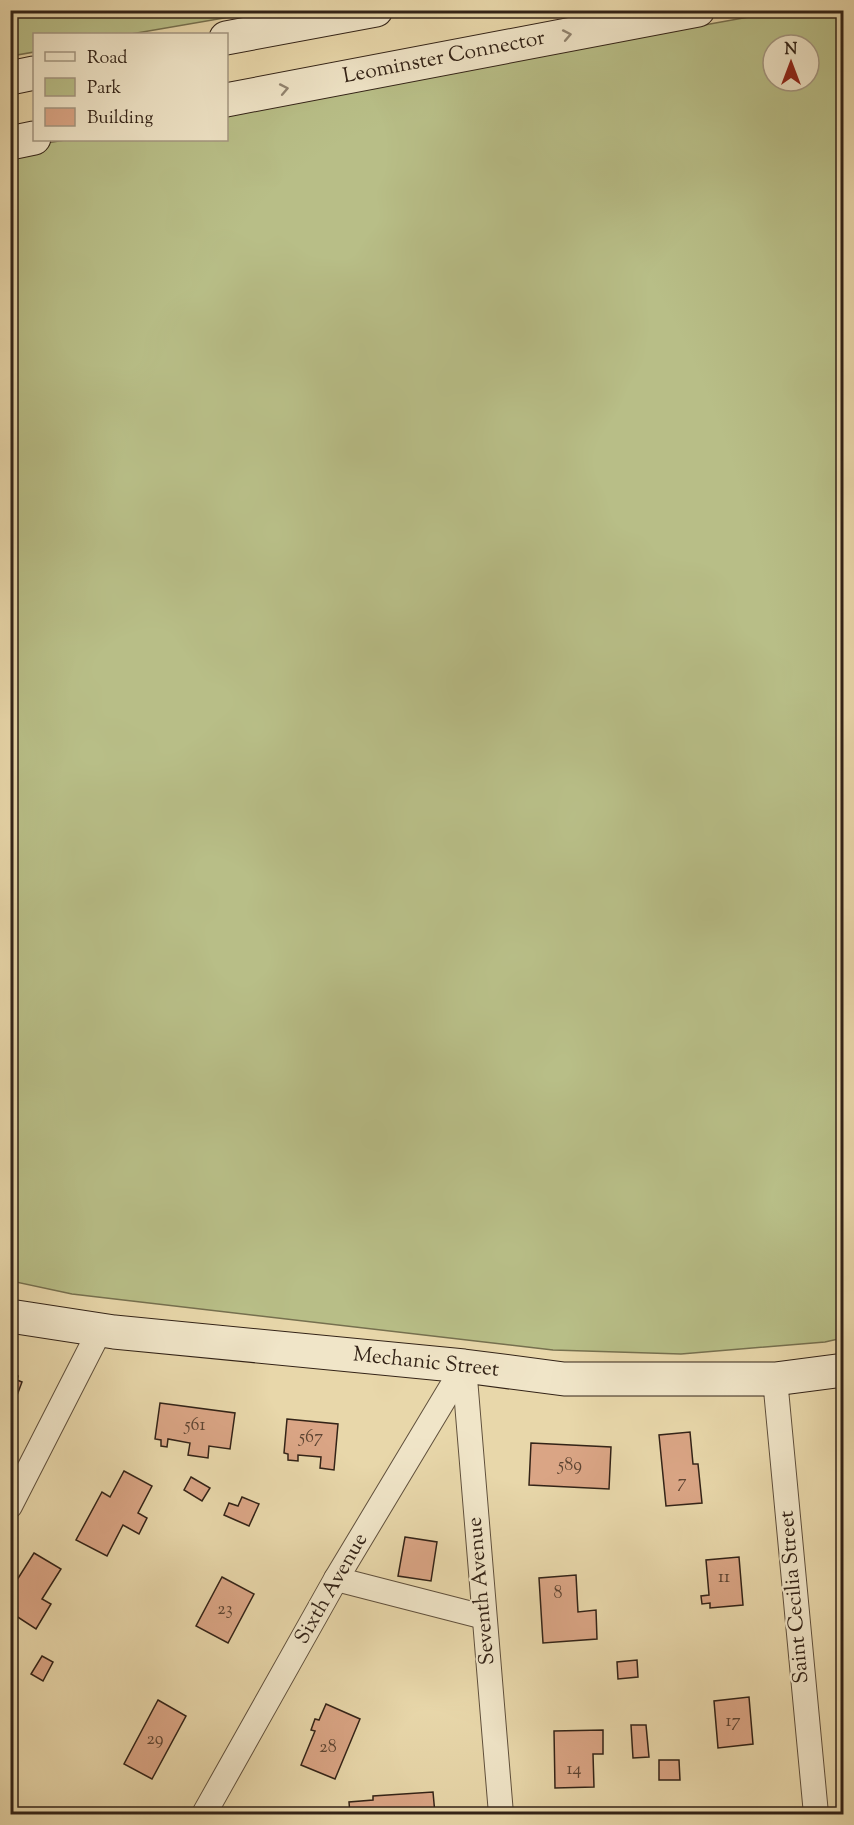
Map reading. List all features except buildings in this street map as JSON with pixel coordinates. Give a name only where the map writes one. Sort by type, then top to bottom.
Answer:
[{"type":"main road","points":[[228,38],[376,10]]},
{"type":"main road","name":"Leominster Connector","points":[[228,100],[698,10]]},
{"type":"main road","points":[[10,78],[33,73]]},
{"type":"main road","points":[[10,143],[33,138]]},
{"type":"main road","name":"Mechanic Street","points":[[10,1316],[100,1330],[464,1366],[564,1379],[775,1379],[843,1370]]},
{"type":"street","points":[[10,1506],[100,1330]]},
{"type":"street","name":"Sixth Avenue","points":[[204,1815],[336,1579],[464,1366]]},
{"type":"street","name":"Seventh Avenue","points":[[464,1366],[501,1815]]},
{"type":"street","name":"Saint Cecilia Street","points":[[775,1379],[816,1815]]},
{"type":"street","points":[[336,1579],[484,1617]]},
{"type":"green space","points":[[11,10],[265,10],[137,33],[33,33],[33,52],[11,56]]},
{"type":"green space","points":[[782,11],[843,11],[843,1338],[825,1342],[681,1354],[553,1350],[72,1294],[11,1281],[10,149],[59,141],[228,141],[228,111]]}]
